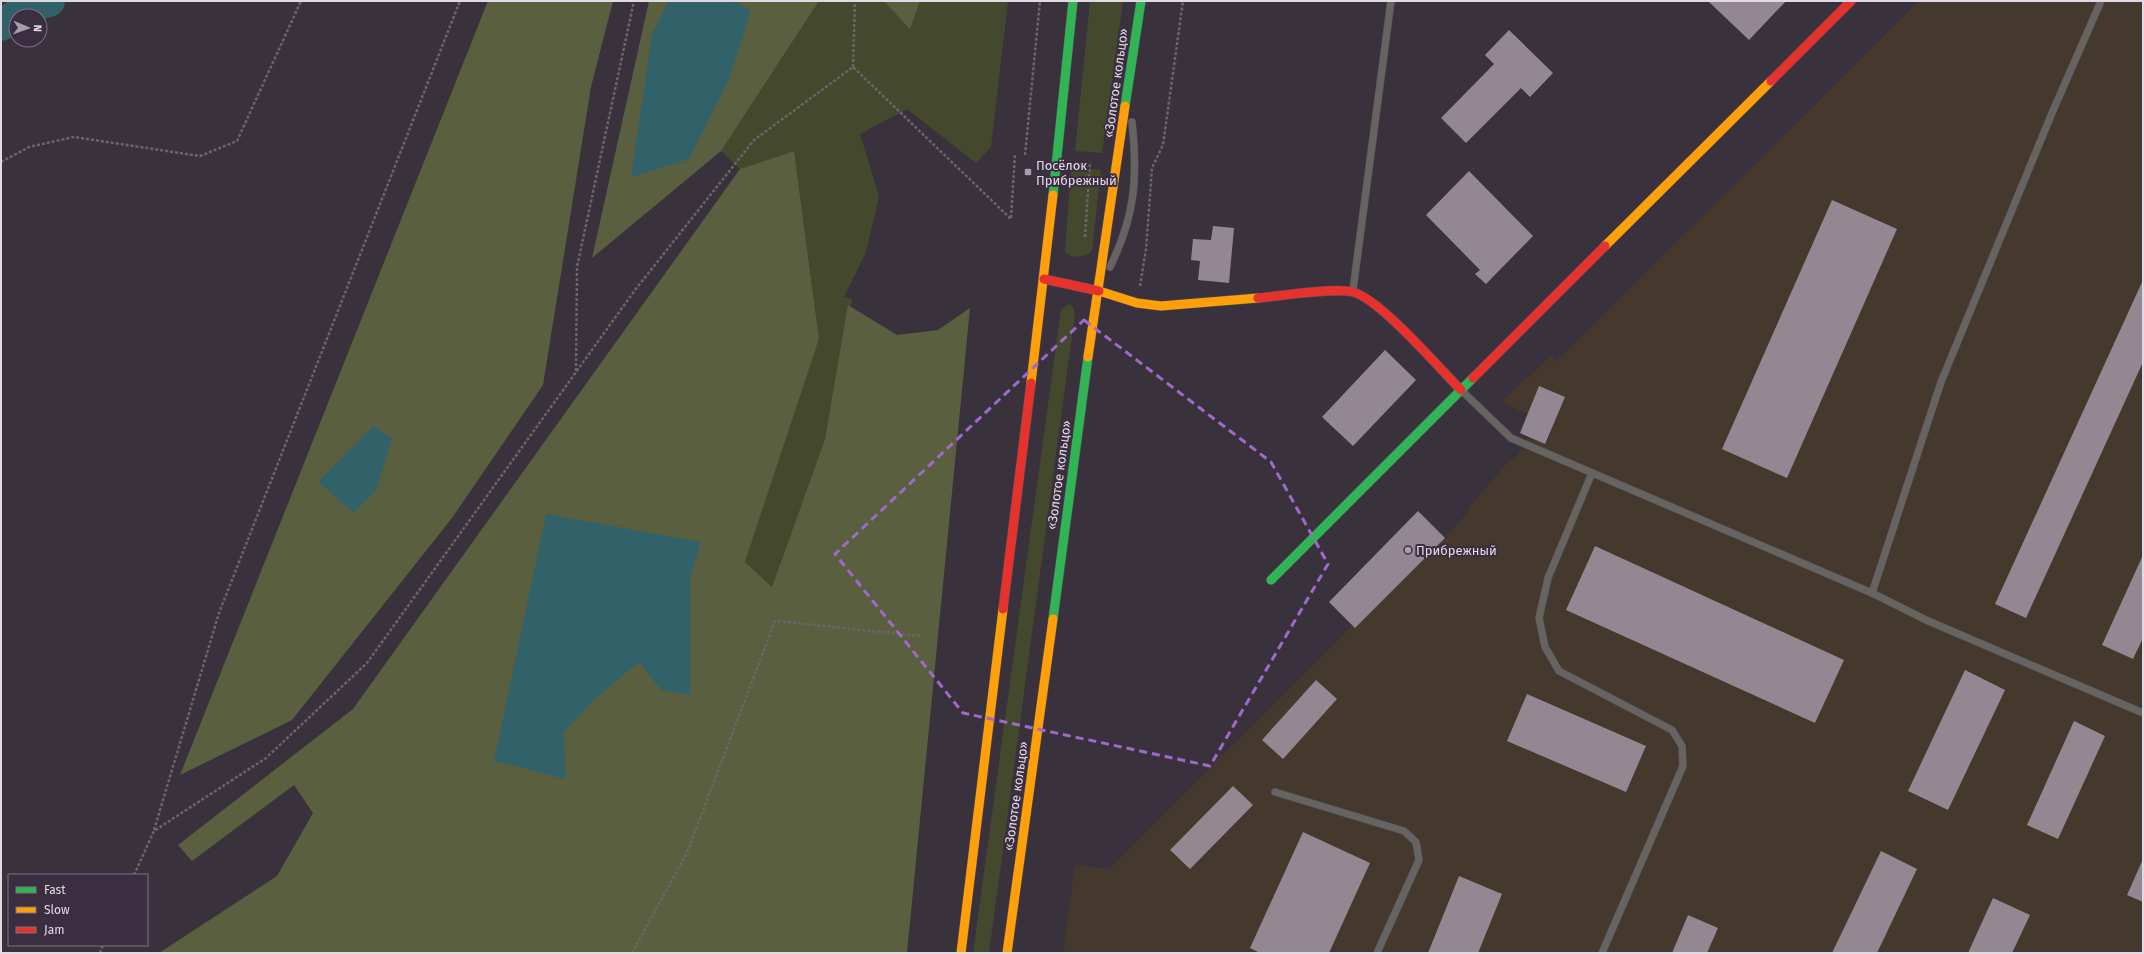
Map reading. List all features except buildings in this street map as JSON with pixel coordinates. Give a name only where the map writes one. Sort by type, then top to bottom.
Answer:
[{"type":"main road","points":[[961,953],[1044,279],[1073,1]]},
{"type":"main road","name":"«Золотое кольцо»","points":[[1007,953],[1141,1]]},
{"type":"main road","points":[[1271,580],[1851,1]]},
{"type":"main road","points":[[1044,279],[1099,291],[1137,303],[1168,305],[1323,292],[1353,292],[1384,312],[1461,390]]},
{"type":"lane","points":[[1353,292],[1391,1]]},
{"type":"lane","points":[[1872,593],[1941,382],[2052,113],[2101,1]]},
{"type":"lane","points":[[1099,291],[1120,247],[1129,221],[1136,157],[1129,91]]},
{"type":"lane","points":[[1461,390],[1511,438],[1872,593],[1926,620],[2143,713]]},
{"type":"lane","points":[[1592,474],[1548,578],[1540,618],[1545,647],[1559,671],[1672,730],[1682,746],[1683,766],[1602,953]]},
{"type":"lane","points":[[1275,792],[1404,831],[1416,842],[1419,860],[1377,953]]},
{"type":"path","points":[[1,162],[29,147],[74,137],[200,156],[237,141],[301,1]]},
{"type":"path","points":[[134,874],[154,831],[219,613],[460,1]]},
{"type":"path","points":[[576,371],[578,267],[634,1]]},
{"type":"path","points":[[855,1],[853,68],[1011,219],[1015,154]]},
{"type":"path","points":[[1025,155],[1040,1]]},
{"type":"path","points":[[1137,303],[1146,249],[1152,168],[1163,145],[1183,1]]},
{"type":"path","points":[[154,831],[266,758],[368,663],[634,290],[754,140],[853,68]]},
{"type":"path","points":[[1084,243],[1090,162]]},
{"type":"path","points":[[632,953],[687,854],[775,621],[922,636]]},
{"type":"highlighted area","points":[[1084,320],[1271,462],[1328,564],[1210,766],[963,713],[835,554]]},
{"type":"shaded area","points":[[1919,1],[2143,1],[2143,953],[1063,953],[1075,865],[1109,869],[1352,625],[1355,628],[1445,538],[1467,513],[1470,506],[1511,459],[1516,458],[1528,437],[1520,433],[1527,414],[1501,402],[1551,355],[1557,361]]},
{"type":"green space","points":[[488,1],[613,1],[591,87],[543,385],[452,518],[292,720],[180,775]]},
{"type":"green space","points":[[649,1],[819,1],[721,151],[592,258]]},
{"type":"green space","points":[[819,1],[1008,1],[991,147],[976,163],[907,109],[860,134],[879,196],[866,252],[844,297],[852,299],[825,439],[772,587],[745,562],[819,339],[794,151],[740,169],[721,151]]},
{"type":"green space","points":[[884,1],[920,1],[910,29]]},
{"type":"green space","points":[[1090,1],[1123,1],[1102,153],[1075,151]]},
{"type":"green space","points":[[794,151],[819,339],[745,562],[772,587],[825,439],[848,305],[897,335],[938,330],[970,308],[907,953],[159,953],[277,876],[313,813],[294,785],[192,861],[178,845],[353,709],[740,169]]},
{"type":"green space","points":[[1071,168],[1101,170],[1092,251],[1086,255],[1078,257],[1071,256],[1065,252]]},
{"type":"green space","points":[[1069,304],[1073,307],[1075,313],[989,953],[973,953],[1061,310]]},
{"type":"water","points":[[669,1],[734,1],[751,10],[729,79],[689,159],[631,177],[652,34]]},
{"type":"water","points":[[373,426],[392,438],[376,490],[354,513],[318,482]]},
{"type":"water","points":[[546,514],[701,542],[690,578],[690,695],[661,690],[639,662],[597,697],[564,732],[565,779],[494,761]]},
{"type":"waterway","points":[[1,25],[33,5],[49,1]]},
{"type":"traffic: fast","points":[[1053,195],[1073,1]]},
{"type":"traffic: fast","points":[[1125,106],[1141,1]]},
{"type":"traffic: fast","points":[[1053,619],[1088,357]]},
{"type":"traffic: fast","points":[[1271,580],[1473,378]]},
{"type":"traffic: slow","points":[[1605,246],[1771,81]]},
{"type":"traffic: slow","points":[[1088,357],[1125,106]]},
{"type":"traffic: slow","points":[[1031,383],[1053,195]]},
{"type":"traffic: slow","points":[[1099,291],[1137,303],[1161,306],[1258,298]]},
{"type":"traffic: slow","points":[[961,953],[1003,609]]},
{"type":"traffic: slow","points":[[1007,953],[1053,619]]},
{"type":"traffic: jam","points":[[1771,81],[1851,1]]},
{"type":"traffic: jam","points":[[1473,378],[1605,246]]},
{"type":"traffic: jam","points":[[1044,279],[1099,291]]},
{"type":"traffic: jam","points":[[1258,298],[1321,291],[1353,292],[1378,307],[1393,320],[1461,390]]},
{"type":"traffic: jam","points":[[1003,609],[1031,383]]},
{"type":"place","name":"Посёлок Прибрежный","points":[[1028,172]]},
{"type":"place","name":"Прибрежный","points":[[1408,550]]}]
